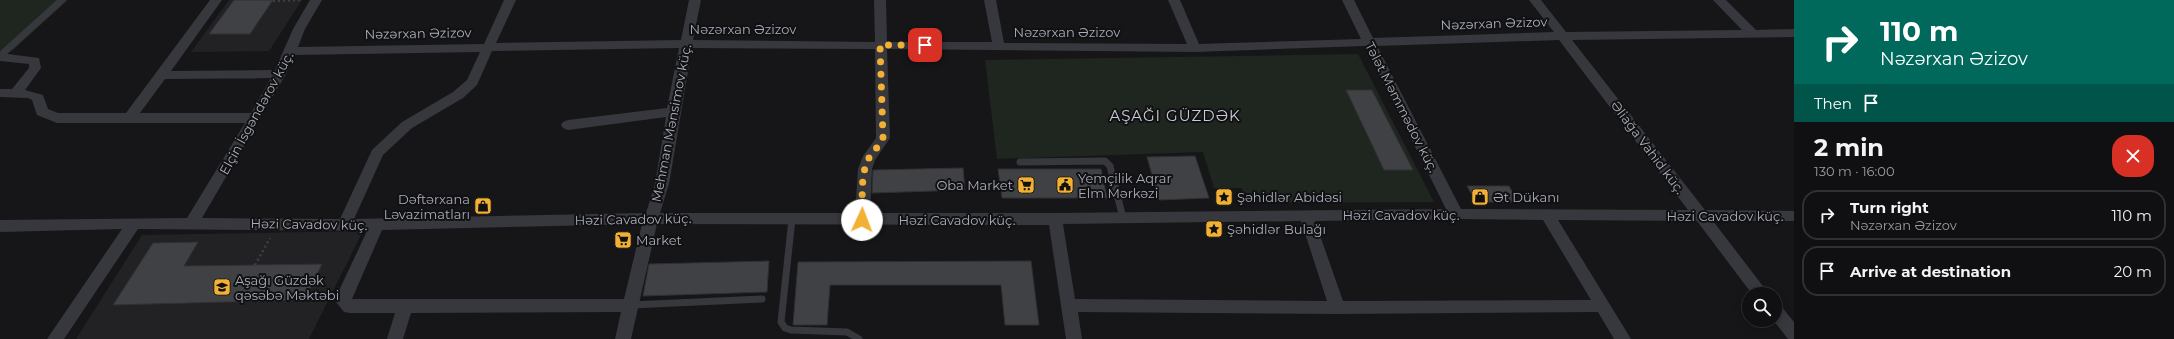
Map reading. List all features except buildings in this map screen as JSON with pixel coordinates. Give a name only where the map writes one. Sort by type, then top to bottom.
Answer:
[{"type":"street","points":[[129,119],[216,0]]},
{"type":"street","name":"Elçin İsgəndərov küç.","points":[[191,223],[227,166],[253,118],[280,74],[299,29],[316,0]]},
{"type":"street","points":[[345,224],[378,153],[391,138],[407,125],[458,95],[472,82],[510,0]]},
{"type":"street","name":"Mehman Mənsimov küç.","points":[[623,339],[644,240],[662,184],[673,112],[695,0]]},
{"type":"street","points":[[862,220],[864,170],[867,160],[878,148],[883,138],[880,0]]},
{"type":"street","points":[[990,0],[999,46]]},
{"type":"street","points":[[1174,0],[1195,48]]},
{"type":"street","name":"Tələt Məmmədov küç.","points":[[1348,0],[1456,214]]},
{"type":"street","name":"Əliağa Vahid küç.","points":[[1535,0],[1756,287]]},
{"type":"street","points":[[1720,0],[1752,33]]},
{"type":"street","name":"Nəzərxan Əzizov","points":[[290,51],[686,44],[1195,48],[1563,36],[1794,33]]},
{"type":"street","points":[[0,56],[35,61],[35,68],[16,93]]},
{"type":"street","points":[[162,75],[280,74]]},
{"type":"street","points":[[0,93],[30,94],[38,98],[42,112],[57,118],[253,118]]},
{"type":"street","points":[[568,125],[673,112]]},
{"type":"street","name":"Həzi Cavadov küç.","points":[[0,226],[134,223],[377,224],[652,218],[1055,220],[1306,215],[1456,214],[1548,216],[1794,216]]},
{"type":"street","points":[[1306,215],[1337,308]]},
{"type":"street","points":[[1548,216],[1623,339]]},
{"type":"street","points":[[1055,220],[1074,339]]},
{"type":"street","points":[[55,339],[134,223]]},
{"type":"street","points":[[377,224],[344,297],[344,302],[350,307],[631,305]]},
{"type":"street","points":[[1068,305],[1337,308],[1604,306]]},
{"type":"street","points":[[395,339],[405,306]]},
{"type":"street","points":[[1782,319],[1794,334]]},
{"type":"lane","points":[[0,56],[62,0]]},
{"type":"lane","points":[[1020,162],[1105,161],[1110,166],[1123,218]]},
{"type":"lane","points":[[792,219],[781,322],[785,328],[791,330],[847,332],[858,336],[859,339]]},
{"type":"lane","points":[[631,305],[762,300]]},
{"type":"path","points":[[273,1],[303,0]]},
{"type":"path","points":[[255,265],[278,224]]},
{"type":"shaded area","points":[[0,0],[68,0],[13,50],[0,50]]},
{"type":"shaded area","points":[[229,0],[302,0],[269,51],[191,52]]},
{"type":"shaded area","points":[[1358,54],[1434,202],[1247,203],[1242,188],[1214,188],[1203,152],[997,159],[985,60]]},
{"type":"shaded area","name":"Aşağı Güzdək qəsəbə Məktəbi","points":[[363,231],[309,339],[76,339],[142,235]]},
{"type":"place","name":"Oba Market","points":[[1026,185]]},
{"type":"place","name":"Yemçilik Aqrar Elm Mərkəzi","points":[[1065,185]]},
{"type":"place","name":"Şəhidlər Abidəsi","points":[[1224,197]]},
{"type":"place","name":"Ət Dükanı","points":[[1480,197]]},
{"type":"place","name":"Dəftərxana Ləvazimatları","points":[[483,206]]},
{"type":"place","name":"Şəhidlər Bulağı","points":[[1214,229]]},
{"type":"place","name":"Market","points":[[623,240]]},
{"type":"place","name":"Aşağı Güzdək qəsəbə Məktəbi","points":[[222,287]]},
{"type":"district","name":"AŞAĞI GÜZDƏK","points":[[1175,115]]},
{"type":"route","points":[[862,220],[864,170],[867,160],[878,148],[883,138],[880,45],[925,45]]}]
